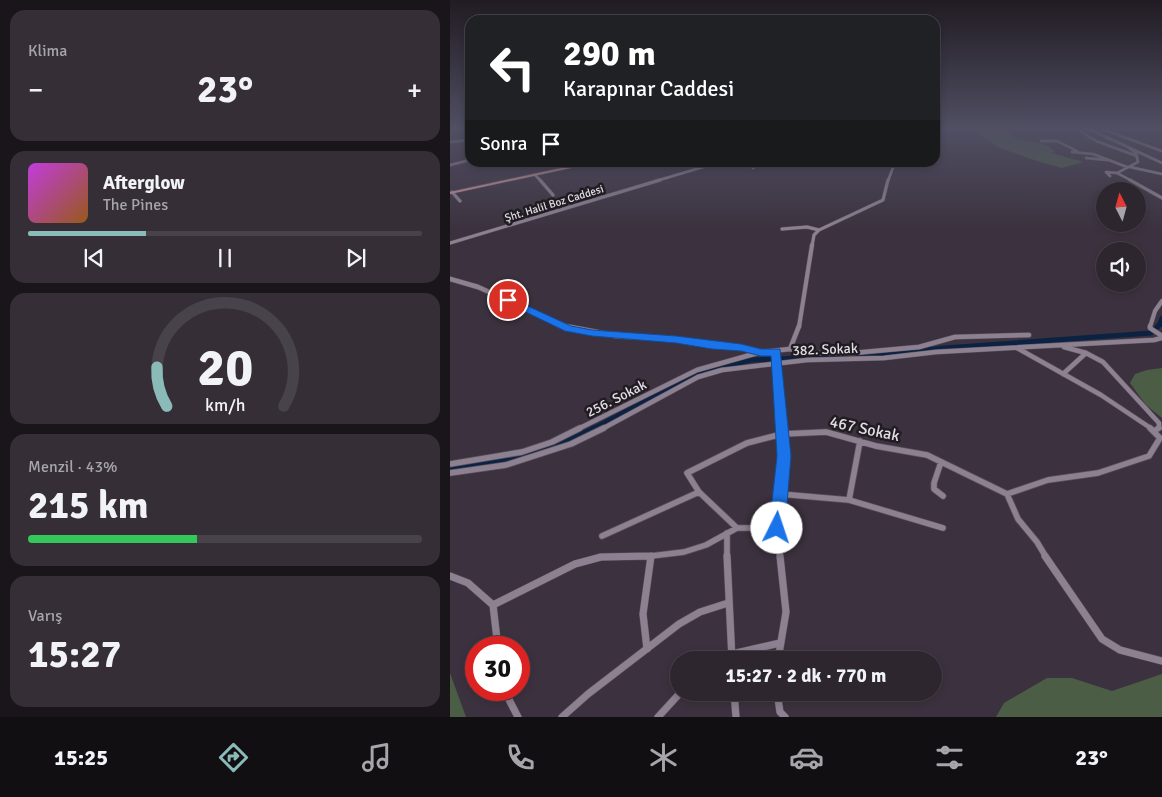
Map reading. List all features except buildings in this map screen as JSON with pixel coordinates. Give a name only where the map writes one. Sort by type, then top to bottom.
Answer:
[{"type":"main road","points":[[451,191],[566,167]]},
{"type":"main road","points":[[451,191],[573,167]]},
{"type":"street","points":[[1115,162],[1162,174]]},
{"type":"street","points":[[1117,173],[1137,162]]},
{"type":"street","name":"Şht. Halil Boz Caddesi","points":[[450,243],[703,167]]},
{"type":"street","points":[[894,167],[883,200],[819,230],[814,236],[800,324],[790,349],[799,353],[817,354],[882,351],[919,347],[943,340],[1029,335]]},
{"type":"street","points":[[1110,176],[1106,172],[1117,173],[1162,198]]},
{"type":"street","points":[[535,175],[553,195]]},
{"type":"street","points":[[451,191],[460,201]]},
{"type":"street","points":[[782,229],[807,227],[819,230]]},
{"type":"street","points":[[450,279],[478,287],[568,328],[617,336],[676,339],[761,352]]},
{"type":"street","points":[[1162,301],[1155,308],[1152,315],[1151,329],[1162,337]]},
{"type":"street","name":"382. Sokak","points":[[450,473],[506,465],[554,450],[615,423],[698,377],[722,370],[777,362],[884,358],[1016,347],[1154,340],[1162,337]]},
{"type":"street","points":[[1058,345],[1086,352],[1103,362],[1112,370],[1142,407],[1160,423],[1159,428],[1154,430]]},
{"type":"street","points":[[1016,347],[1101,395],[1154,430],[1160,438],[1149,456],[1098,473],[1048,480],[1007,494],[1018,519],[1038,542],[1051,566],[1102,639],[1120,650],[1162,661]]},
{"type":"street","name":"256. Sokak","points":[[450,464],[522,452],[552,442],[697,370],[761,352],[776,354],[790,349]]},
{"type":"street","points":[[1062,374],[1086,352]]},
{"type":"street","points":[[776,354],[784,456],[777,528],[786,612],[779,651]]},
{"type":"street","name":"467 Sokak","points":[[699,492],[687,472],[747,443],[782,434],[826,432],[927,455],[1007,494]]},
{"type":"street","points":[[849,500],[860,441]]},
{"type":"street","points":[[941,462],[934,483],[934,489],[943,496]]},
{"type":"street","points":[[602,536],[699,492],[737,528]]},
{"type":"street","points":[[780,494],[849,500],[943,528]]},
{"type":"street","points":[[493,605],[575,564],[601,557],[651,556],[694,550],[737,528],[777,528]]},
{"type":"street","points":[[727,533],[728,603],[732,651]]},
{"type":"street","points":[[647,649],[643,632],[643,614],[651,556]]},
{"type":"street","points":[[450,576],[457,577],[477,588],[493,605],[497,636]]},
{"type":"street","points":[[562,717],[588,694],[679,624],[700,612],[728,603]]},
{"type":"street","points":[[753,651],[780,643]]},
{"type":"street","points":[[510,701],[518,717]]},
{"type":"street","points":[[658,717],[673,701]]},
{"type":"street","points":[[735,701],[736,717]]},
{"type":"street","points":[[778,701],[780,712],[785,717]]},
{"type":"green space","points":[[1042,162],[1081,162],[1062,168]]},
{"type":"green space","points":[[1162,368],[1162,418],[1146,405],[1130,383],[1135,374]]},
{"type":"green space","points":[[450,673],[466,717],[450,717]]},
{"type":"green space","points":[[1162,674],[1162,717],[996,717],[1004,703],[1047,678],[1072,678],[1112,691]]},
{"type":"waterway","points":[[1158,327],[1162,318]]},
{"type":"waterway","points":[[594,428],[700,372],[751,360],[880,355],[944,348],[1151,333],[1158,326]]},
{"type":"waterway","points":[[450,469],[506,460],[543,450],[594,428]]},
{"type":"route","points":[[508,300],[568,328],[592,333],[676,339],[761,352],[776,352],[784,456],[777,528]]}]
